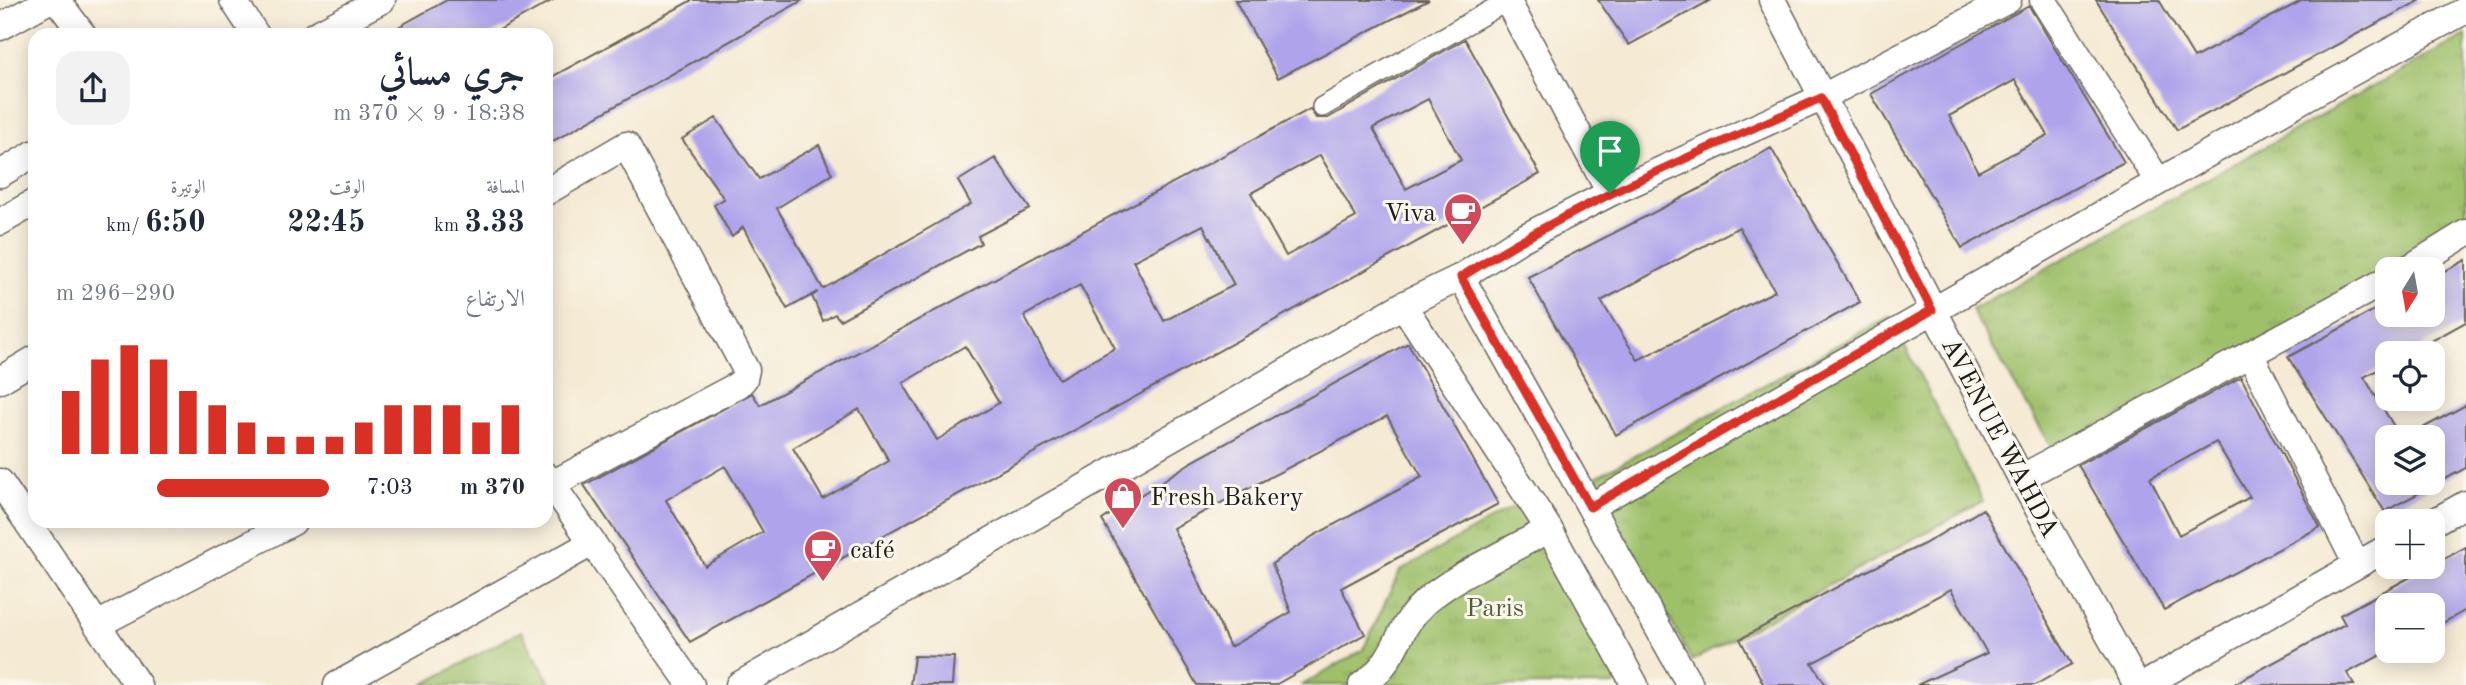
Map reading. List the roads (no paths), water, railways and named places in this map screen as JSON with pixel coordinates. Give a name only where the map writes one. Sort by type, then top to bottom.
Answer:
[{"type":"street","points":[[0,27],[49,0]]},
{"type":"street","points":[[57,0],[78,28]]},
{"type":"street","points":[[233,0],[249,28]]},
{"type":"street","points":[[328,28],[382,0]]},
{"type":"street","name":"AVENUE WAHDA","points":[[1772,0],[2021,478],[2137,685]]},
{"type":"street","points":[[739,685],[1403,305],[1461,277],[1521,239],[1610,193],[1821,98],[2008,0]]},
{"type":"street","points":[[2043,0],[2158,181]]},
{"type":"street","points":[[1322,107],[1507,1],[1610,193]]},
{"type":"street","points":[[1590,507],[2158,181],[2466,10]]},
{"type":"street","points":[[553,188],[626,145],[746,370],[744,379],[738,385],[553,478]]},
{"type":"street","points":[[0,174],[28,157]]},
{"type":"street","points":[[0,222],[28,206]]},
{"type":"street","points":[[2427,257],[2466,233]]},
{"type":"street","points":[[1461,277],[1690,685]]},
{"type":"street","points":[[2021,478],[2375,287]]},
{"type":"street","points":[[1403,305],[1549,529],[1634,685]]},
{"type":"street","points":[[2251,356],[2357,565]]},
{"type":"street","points":[[0,380],[28,363]]},
{"type":"street","points":[[0,481],[25,498]]},
{"type":"street","points":[[553,486],[691,685]]},
{"type":"street","points":[[2445,516],[2466,504]]},
{"type":"street","points":[[42,528],[97,625],[138,685]]},
{"type":"street","points":[[97,625],[282,528]]},
{"type":"street","points":[[1362,685],[1388,662],[1407,624],[1424,603],[1549,529]]},
{"type":"street","points":[[337,685],[592,542]]},
{"type":"street","points":[[2144,685],[2375,555]]},
{"type":"place","name":"Viva","points":[[1463,246]]},
{"type":"place","name":"Fresh Bakery","points":[[1123,530]]},
{"type":"place","name":"café","points":[[823,583]]},
{"type":"park label","name":"Paris","points":[[1495,607]]}]
